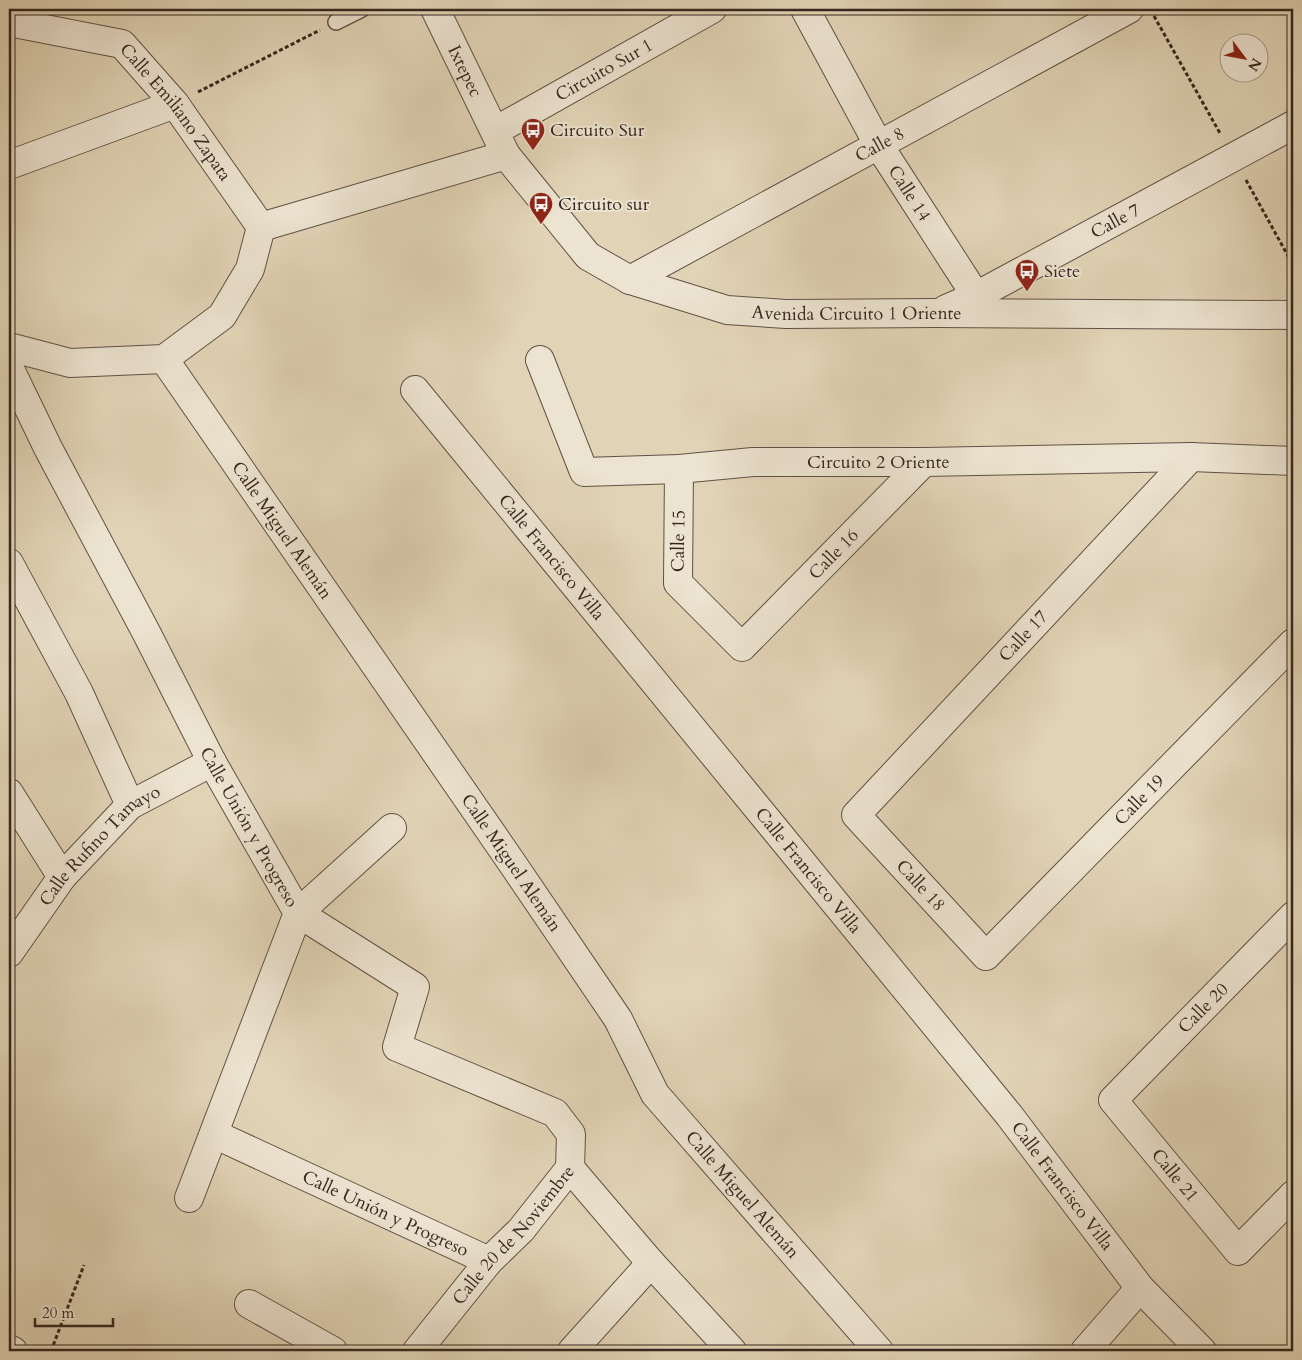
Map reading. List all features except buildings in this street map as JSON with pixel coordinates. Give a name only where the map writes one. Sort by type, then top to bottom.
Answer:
[{"type":"street","name":"Ixtepec","points":[[435,9],[501,143]]},
{"type":"street","name":"Circuito Sur 1","points":[[261,227],[501,143],[712,9]]},
{"type":"street","name":"Calle 14","points":[[805,9],[878,144],[976,296]]},
{"type":"street","name":"Calle 8","points":[[630,280],[1129,9]]},
{"type":"street","name":"Calle Emiliano Zapata","points":[[12,25],[122,44],[175,104],[261,227]]},
{"type":"street","points":[[9,165],[175,104]]},
{"type":"street","name":"Calle 7","points":[[935,313],[976,296],[1293,125]]},
{"type":"street","name":"Avenida Circuito 1 Oriente","points":[[501,143],[588,256],[630,280],[727,310],[786,314],[1293,315]]},
{"type":"street","points":[[9,346],[70,363],[164,359],[222,316],[250,269],[261,227]]},
{"type":"street","name":"Calle Miguel Alemán","points":[[164,359],[618,1019],[655,1094],[879,1351]]},
{"type":"street","name":"Circuito 2 Oriente","points":[[540,360],[584,472],[679,469],[753,462],[924,462],[1191,457],[1293,461]]},
{"type":"street","name":"Calle Unión y Progreso","points":[[9,367],[48,448],[146,632],[212,762],[298,913],[214,1134],[489,1261]]},
{"type":"street","name":"Calle Francisco Villa","points":[[414,390],[1009,1115],[1140,1288],[1202,1351]]},
{"type":"street","name":"Calle 17","points":[[856,815],[1191,457]]},
{"type":"street","name":"Calle 16","points":[[742,647],[924,462]]},
{"type":"street","name":"Calle 15","points":[[679,469],[678,583],[742,647]]},
{"type":"street","points":[[9,563],[79,693],[130,805]]},
{"type":"street","name":"Calle 19","points":[[986,956],[1293,643]]},
{"type":"street","name":"Calle Rufino Tamayo","points":[[9,953],[62,878],[130,805],[212,762]]},
{"type":"street","points":[[9,793],[62,878]]},
{"type":"street","name":"Calle 18","points":[[856,815],[986,956]]},
{"type":"street","points":[[392,828],[298,913],[415,987],[397,1047],[556,1113],[571,1134],[570,1168]]},
{"type":"street","name":"Calle 20","points":[[1113,1100],[1293,916]]},
{"type":"street","name":"Calle 21","points":[[1113,1100],[1238,1251],[1293,1195]]},
{"type":"street","points":[[189,1198],[214,1134]]},
{"type":"street","name":"Calle 20 de Noviembre","points":[[417,1351],[489,1261],[521,1230],[570,1168],[650,1263],[732,1351]]},
{"type":"street","points":[[572,1351],[650,1263]]},
{"type":"street","points":[[1085,1351],[1140,1288]]},
{"type":"street","points":[[249,1304],[333,1351]]},
{"type":"street","points":[[9,1349],[13,1351]]},
{"type":"lane","points":[[336,22],[362,9]]},
{"type":"path","points":[[175,104],[336,22]]},
{"type":"path","points":[[51,1351],[84,1265]]},
{"type":"place","name":"Circuito Sur","points":[[533,151]]},
{"type":"place","name":"Circuito sur","points":[[541,225]]},
{"type":"place","name":"Siete","points":[[1027,292]]}]
